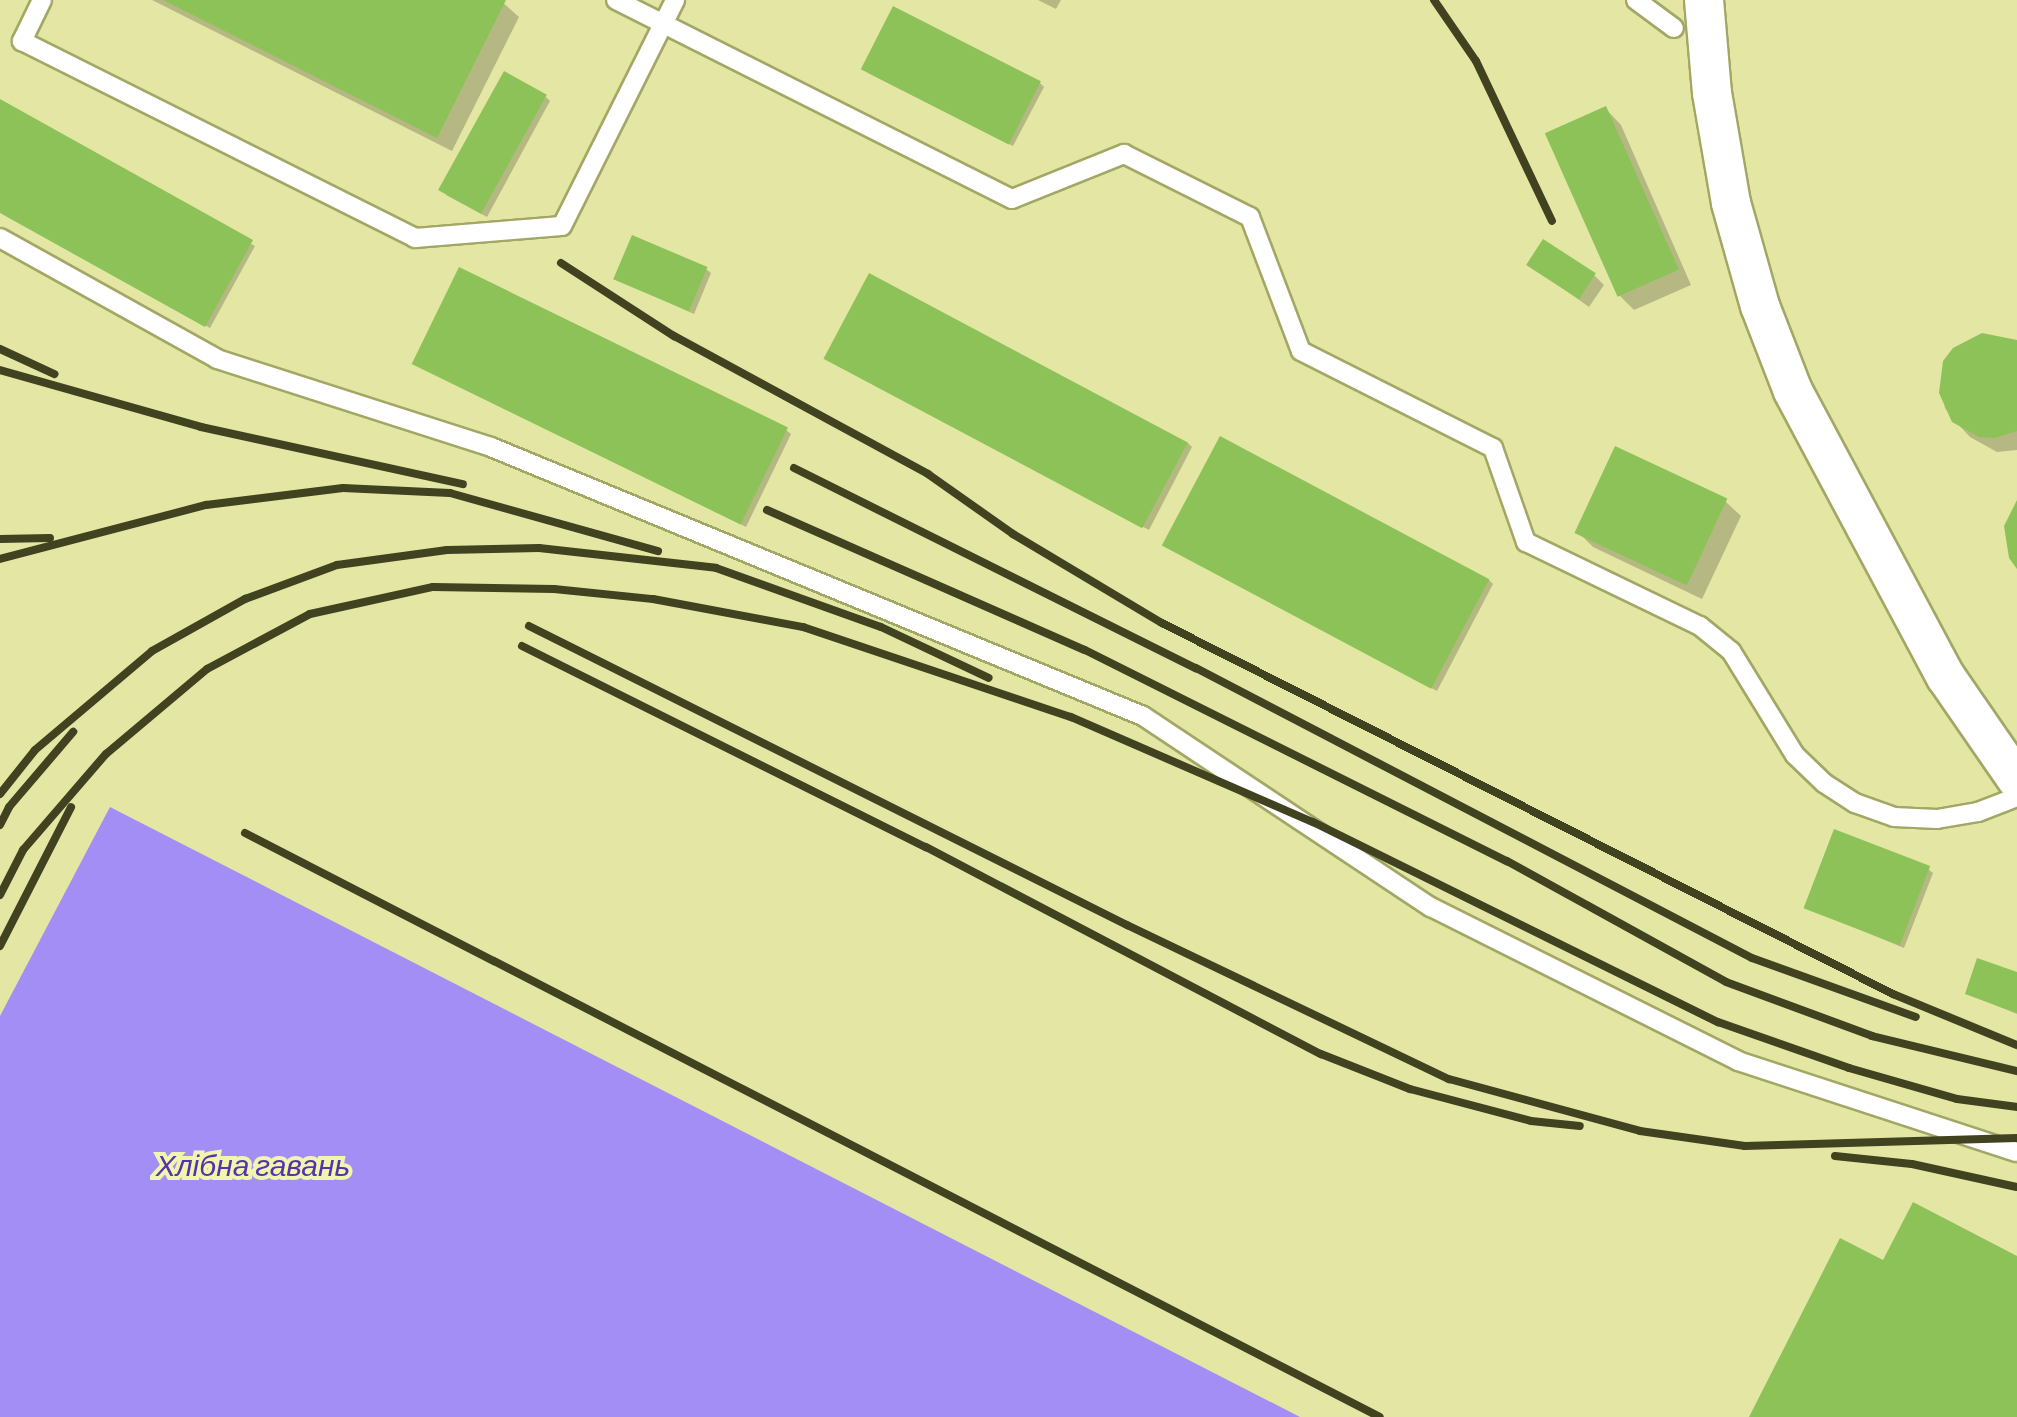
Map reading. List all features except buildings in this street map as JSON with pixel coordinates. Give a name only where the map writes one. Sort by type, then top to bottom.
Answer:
[{"type":"street","points":[[1704,0],[1712,93],[1731,203],[1760,306],[1794,391],[1946,677],[2017,780]]},
{"type":"lane","points":[[42,0],[22,40],[414,238],[562,226],[675,0]]},
{"type":"lane","points":[[616,0],[1012,200],[1124,154],[1250,218],[1302,351],[1493,448],[1526,542],[1700,626],[1732,651],[1795,755],[1824,783],[1855,803],[1894,816],[1937,819],[1964,815],[2017,797]]},
{"type":"lane","points":[[1636,0],[1674,28]]},
{"type":"lane","points":[[0,238],[217,359],[491,447],[1143,716],[1431,907],[1738,1061],[2017,1152]]},
{"type":"water","name":"Хлібна гавань","points":[[110,807],[1300,1417],[0,1417],[0,1016]]},
{"type":"railway","points":[[1434,0],[1476,61],[1552,221]]},
{"type":"railway","points":[[561,263],[674,336],[928,474],[1013,534],[1162,623],[1893,994],[2017,1045]]},
{"type":"railway","points":[[0,349],[54,374]]},
{"type":"railway","points":[[0,370],[201,427],[463,484]]},
{"type":"railway","points":[[794,468],[1196,668],[1752,958],[1916,1017]]},
{"type":"railway","points":[[0,559],[206,505],[343,488],[450,493],[658,551]]},
{"type":"railway","points":[[767,510],[1085,650],[1507,861],[1726,982],[1872,1036],[2017,1071]]},
{"type":"railway","points":[[0,539],[50,538]]},
{"type":"railway","points":[[0,794],[35,750],[152,651],[245,599],[337,565],[447,550],[539,548],[716,568],[881,627],[989,678]]},
{"type":"railway","points":[[0,895],[23,850],[106,754],[207,669],[310,614],[433,587],[554,589],[653,599],[803,627],[1071,717],[1313,822],[1718,1022],[1849,1068],[1957,1099],[2017,1107]]},
{"type":"railway","points":[[529,626],[1127,925],[1449,1079],[1640,1131],[1745,1146],[2017,1138]]},
{"type":"railway","points":[[522,646],[926,847],[1321,1054],[1410,1089],[1531,1121],[1580,1126]]},
{"type":"railway","points":[[0,825],[9,807],[73,732]]},
{"type":"railway","points":[[0,946],[71,807]]},
{"type":"railway","points":[[245,833],[1380,1417]]},
{"type":"railway","points":[[1835,1156],[1912,1164],[2017,1187]]}]
